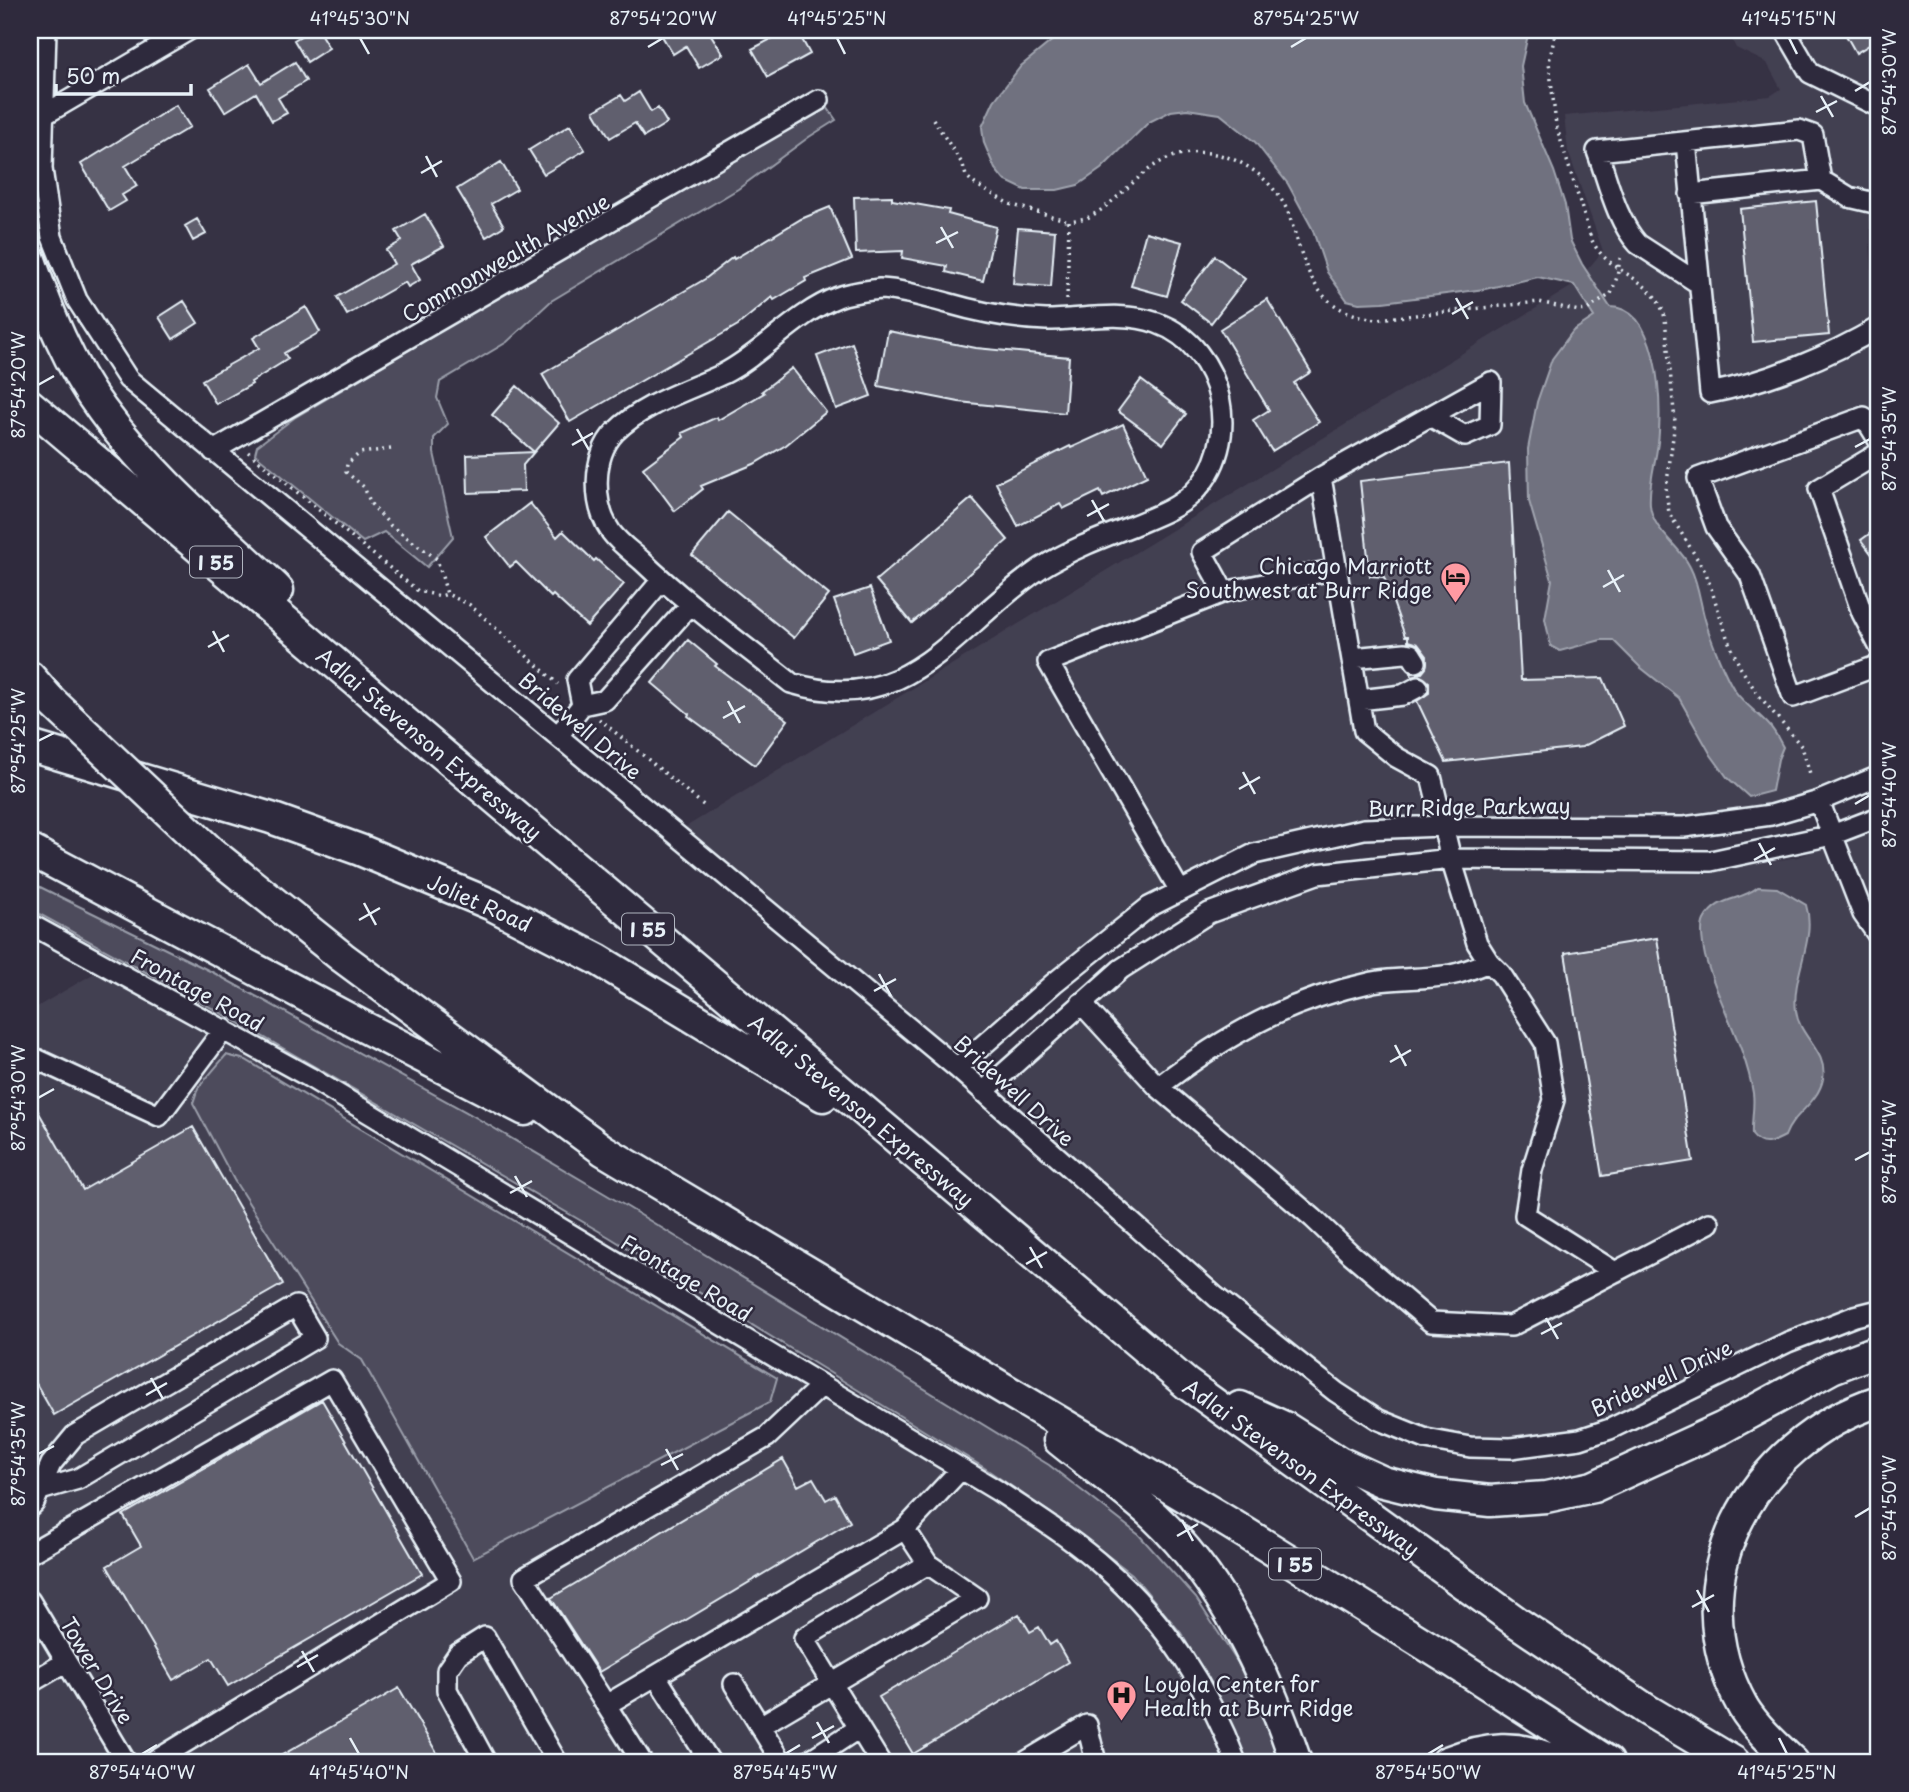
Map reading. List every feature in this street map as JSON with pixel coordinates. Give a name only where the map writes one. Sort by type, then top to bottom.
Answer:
[{"type":"highway","points":[[30,260],[51,317],[101,409],[173,490],[355,663],[402,719]]},
{"type":"highway","name":"Adlai Stevenson Expressway","points":[[30,405],[1187,1384],[1518,1623],[1647,1710],[1734,1762]]},
{"type":"highway","name":"I 55","points":[[30,677],[50,700],[211,852],[342,957],[603,1150],[1231,1524],[1608,1762]]},
{"type":"highway","name":"Joliet Road","points":[[30,746],[271,818],[360,850],[490,904],[597,959],[894,1138]]},
{"type":"highway","points":[[30,850],[603,1150]]},
{"type":"highway","points":[[1187,1384],[1286,1428],[1339,1462],[1383,1482],[1436,1495],[1490,1502],[1546,1496],[1593,1487],[1722,1428],[1832,1368],[1879,1350]]},
{"type":"highway","points":[[976,1374],[1155,1517],[1190,1555],[1223,1603],[1255,1658],[1280,1715],[1296,1762]]},
{"type":"highway","points":[[1793,1762],[1772,1742],[1744,1708],[1725,1662],[1716,1611],[1718,1576],[1734,1528],[1751,1495],[1770,1469],[1828,1425],[1865,1405],[1879,1401]]},
{"type":"highway","points":[[1447,1762],[1487,1750],[1514,1748],[1556,1762]]},
{"type":"street","name":"Bridewell Drive","points":[[46,30],[42,169],[52,237],[77,300],[128,379],[957,1068],[1216,1297],[1336,1392],[1379,1420],[1426,1439],[1470,1447],[1511,1448],[1580,1439],[1610,1429],[1788,1342],[1855,1316],[1879,1310]]},
{"type":"street","points":[[42,116],[189,30]]},
{"type":"street","points":[[1785,30],[1810,73],[1879,107]]},
{"type":"street","name":"Commonwealth Avenue","points":[[214,452],[819,100]]},
{"type":"street","points":[[1698,283],[1638,244],[1631,236],[1623,222],[1597,150],[1807,131],[1814,135],[1821,180]]},
{"type":"street","points":[[1686,142],[1710,393],[1739,386],[1831,353],[1879,327]]},
{"type":"street","points":[[1690,194],[1821,180],[1849,197],[1879,204]]},
{"type":"street","points":[[900,289],[998,314],[1045,320],[1067,319],[1118,317],[1156,323],[1188,341],[1205,360],[1216,381],[1220,401],[1220,439],[1212,468],[1194,493],[1172,510],[1091,543],[1040,569],[926,662],[901,678],[867,690],[835,693],[790,683],[662,580],[611,531],[602,513],[598,495],[598,468],[603,450],[613,434],[643,411],[726,372],[804,315],[839,296],[900,289]]},
{"type":"street","points":[[1224,592],[1202,552],[1321,477],[1430,416]]},
{"type":"street","points":[[1879,441],[1864,416],[1698,478],[1716,527],[1750,575],[1793,697],[1879,665]]},
{"type":"street","points":[[1879,453],[1819,489],[1862,613],[1879,646]]},
{"type":"street","points":[[1321,477],[1364,731],[1396,757],[1431,776],[1451,859],[1477,943],[1489,962],[1501,974],[1545,1043],[1554,1100],[1532,1170],[1525,1215],[1615,1272]]},
{"type":"street","points":[[1180,891],[1048,662],[1224,592],[1337,569]]},
{"type":"street","points":[[582,705],[577,680],[662,580]]},
{"type":"street","points":[[558,736],[582,705],[605,700],[691,604]]},
{"type":"street","points":[[1352,658],[1405,653],[1411,654],[1416,662]]},
{"type":"street","points":[[1359,700],[1403,695],[1418,687]]},
{"type":"street","name":"Burr Ridge Parkway","points":[[957,1068],[1054,983],[1149,906],[1254,854],[1364,829],[1443,826],[1684,827],[1771,815],[1819,802],[1879,776]]},
{"type":"street","points":[[1819,802],[1863,914],[1879,937]]},
{"type":"street","points":[[983,1092],[1121,969],[1209,913],[1317,874],[1451,859],[1711,861],[1832,835],[1879,817]]},
{"type":"street","name":"Frontage Road","points":[[30,924],[321,1084],[961,1469],[1064,1535],[1107,1569],[1146,1608],[1180,1652],[1206,1695],[1236,1762]]},
{"type":"street","points":[[1158,1087],[1233,1034],[1283,1010],[1329,993],[1376,982],[1457,973],[1489,962]]},
{"type":"street","points":[[1081,1003],[1158,1087],[1431,1322],[1511,1326],[1709,1223]]},
{"type":"street","points":[[30,1056],[159,1116],[224,1029]]},
{"type":"street","points":[[296,1306],[315,1338],[78,1479],[35,1499],[51,1464],[75,1435],[296,1306]]},
{"type":"street","points":[[30,1553],[332,1380],[451,1581],[153,1762]]},
{"type":"street","points":[[642,1762],[524,1578],[767,1437],[822,1385]]},
{"type":"street","points":[[606,1705],[905,1529],[961,1469]]},
{"type":"street","points":[[760,1727],[977,1598],[928,1564],[905,1529]]},
{"type":"street","points":[[880,1762],[804,1638],[928,1564]]},
{"type":"street","name":"Tower Drive","points":[[32,1611],[126,1762]]},
{"type":"street","points":[[486,1762],[447,1690],[447,1670],[458,1654],[485,1637],[557,1762]]},
{"type":"street","points":[[30,1683],[66,1662]]},
{"type":"street","points":[[656,1676],[710,1762]]},
{"type":"street","points":[[734,1684],[782,1762]]},
{"type":"street","points":[[1025,1762],[1087,1725],[1096,1762]]},
{"type":"street","points":[[807,1762],[859,1728]]},
{"type":"path","points":[[1556,30],[1549,62],[1556,125],[1594,246],[1618,268]]},
{"type":"path","points":[[933,119],[963,165],[966,176],[975,184],[1009,204],[1069,221],[1087,218],[1098,212],[1145,173],[1170,157],[1184,153],[1214,153],[1243,163],[1268,183],[1283,202],[1317,288],[1328,301],[1350,314],[1378,319],[1539,302],[1579,311],[1587,310],[1606,298],[1614,288],[1623,248],[1631,236]]},
{"type":"path","points":[[1067,319],[1069,221]]},
{"type":"path","points":[[241,446],[418,591],[441,596],[447,594],[470,605],[582,705],[707,808]]},
{"type":"path","points":[[391,449],[360,453],[346,464],[346,472],[364,487],[371,504],[391,526],[437,559],[447,594]]},
{"type":"shaded area","points":[[1727,30],[1879,30],[1879,174],[1870,218],[1870,243],[1872,273],[1879,305],[1879,765],[1784,803],[1713,817],[1644,821],[1431,814],[1345,823],[1253,845],[1186,876],[1104,927],[1031,986],[955,1054],[684,828],[1574,285],[1603,251],[1568,151],[1564,116],[1770,96],[1781,89],[1767,63],[1736,48]]},
{"type":"shaded area","points":[[825,104],[836,120],[738,189],[551,301],[507,342],[440,382],[437,398],[448,424],[434,438],[434,453],[453,537],[427,567],[384,532],[363,542],[255,454],[257,446],[294,418]]},
{"type":"shaded area","points":[[1879,828],[1879,1302],[1843,1312],[1594,1425],[1518,1441],[1463,1434],[1430,1428],[1392,1413],[1338,1385],[996,1090],[1143,963],[1207,923],[1277,895],[1353,879],[1443,867],[1638,869],[1738,866],[1798,857]]},
{"type":"shaded area","points":[[30,882],[214,973],[470,1114],[1049,1465],[1139,1535],[1196,1598],[1238,1663],[1269,1729],[1278,1762],[1246,1762],[1225,1709],[1181,1633],[1132,1574],[1058,1518],[983,1467],[609,1237],[234,1020],[30,909]]},
{"type":"shaded area","points":[[98,971],[272,1066],[208,1102],[478,1553],[775,1368],[1022,1518],[1099,1574],[1132,1606],[1163,1643],[1195,1692],[1228,1762],[30,1762],[30,1011]]},
{"type":"shaded area","points":[[226,1055],[246,1060],[777,1378],[770,1402],[473,1558],[362,1360],[338,1343],[234,1180],[193,1103],[198,1088]]},
{"type":"water","points":[[1065,30],[1529,30],[1521,66],[1525,103],[1554,171],[1565,205],[1570,240],[1610,307],[1626,311],[1638,322],[1647,337],[1653,356],[1659,417],[1650,487],[1652,514],[1693,574],[1708,630],[1731,684],[1743,700],[1771,727],[1783,747],[1772,791],[1749,797],[1727,777],[1711,755],[1679,698],[1640,667],[1613,640],[1601,640],[1560,651],[1551,646],[1545,619],[1552,580],[1529,501],[1528,449],[1537,402],[1552,359],[1573,331],[1594,317],[1574,285],[1538,277],[1485,289],[1383,302],[1359,303],[1347,300],[1327,272],[1312,228],[1288,184],[1255,142],[1220,114],[1187,109],[1171,111],[1149,122],[1101,169],[1078,185],[1057,190],[1025,190],[1004,180],[995,169],[984,143],[982,127],[994,101],[1021,66]]},
{"type":"water","points":[[1758,887],[1777,888],[1806,905],[1808,931],[1797,984],[1796,1011],[1802,1029],[1817,1052],[1823,1069],[1820,1088],[1811,1102],[1785,1136],[1767,1143],[1760,1142],[1752,1135],[1753,1098],[1749,1075],[1710,973],[1702,933],[1704,920],[1716,906]]},
{"type":"building","points":[[311,30],[318,30],[329,48],[307,62],[294,40]]},
{"type":"building","points":[[672,30],[708,30],[723,54],[699,68],[686,46],[673,54],[662,36]]},
{"type":"building","points":[[777,30],[797,30],[810,54],[768,77],[752,49],[779,35]]},
{"type":"building","points":[[1843,30],[1879,30],[1879,39],[1856,53]]},
{"type":"building","points":[[295,62],[306,81],[278,98],[287,113],[272,121],[256,93],[225,112],[210,88],[249,64],[261,83]]},
{"type":"building","points":[[639,92],[651,112],[658,108],[667,123],[644,137],[635,123],[610,138],[594,111],[621,95],[625,101]]},
{"type":"building","points":[[176,105],[190,127],[125,166],[137,186],[122,195],[126,201],[109,211],[81,164]]},
{"type":"building","points":[[570,125],[585,150],[544,174],[529,150]]},
{"type":"building","points":[[501,162],[517,189],[491,204],[504,226],[486,237],[457,189]]},
{"type":"building","points":[[892,196],[892,200],[949,210],[948,214],[996,227],[983,281],[946,272],[947,266],[902,258],[903,251],[856,253],[854,197]]},
{"type":"building","points":[[1816,201],[1829,335],[1753,342],[1740,209]]},
{"type":"building","points":[[830,207],[852,259],[805,278],[806,281],[774,300],[772,297],[738,325],[570,422],[542,374],[705,279],[733,257],[734,259],[801,219]]},
{"type":"building","points":[[425,214],[444,246],[411,264],[420,280],[408,287],[405,282],[347,315],[337,297],[394,264],[386,250],[402,241],[396,231]]},
{"type":"building","points":[[197,219],[206,234],[193,241],[185,226]]},
{"type":"building","points":[[1018,228],[1055,231],[1051,287],[1013,284]]},
{"type":"building","points":[[1146,232],[1182,242],[1167,296],[1131,286]]},
{"type":"building","points":[[1215,256],[1245,279],[1211,323],[1181,300]]},
{"type":"building","points":[[1267,299],[1311,372],[1294,383],[1319,422],[1272,451],[1253,420],[1269,410],[1220,329]]},
{"type":"building","points":[[184,301],[198,323],[173,339],[159,317]]},
{"type":"building","points":[[306,307],[320,332],[284,353],[288,359],[251,382],[252,384],[216,404],[202,380],[259,348],[253,338]]},
{"type":"building","points":[[888,331],[976,348],[1069,357],[1065,413],[959,402],[878,386]]},
{"type":"building","points":[[852,343],[871,396],[836,409],[817,356]]},
{"type":"building","points":[[792,368],[826,412],[786,445],[754,464],[701,486],[703,489],[675,511],[643,468],[684,437],[682,433],[717,417],[718,420],[764,393],[762,391]]},
{"type":"building","points":[[1141,380],[1186,414],[1163,444],[1118,411]]},
{"type":"building","points":[[517,386],[559,423],[534,452],[492,415]]},
{"type":"building","points":[[1123,424],[1147,476],[1103,497],[1100,491],[1063,509],[1060,504],[1018,526],[996,483],[1070,446],[1071,448]]},
{"type":"building","points":[[534,452],[523,465],[524,491],[468,493],[467,455]]},
{"type":"building","name":"Chicago Marriott Southwest at Burr Ridge","points":[[1509,463],[1521,680],[1603,678],[1624,726],[1582,747],[1446,762],[1417,701],[1429,693],[1429,682],[1419,675],[1412,677],[1411,673],[1422,673],[1426,668],[1427,656],[1418,644],[1408,641],[1408,636],[1405,636],[1384,577],[1370,576],[1360,481]]},
{"type":"building","points":[[972,498],[1008,540],[912,623],[876,580]]},
{"type":"building","points":[[530,503],[557,537],[563,531],[594,561],[596,559],[624,584],[587,626],[553,595],[551,597],[516,562],[510,567],[486,537]]},
{"type":"building","points":[[728,512],[829,595],[794,638],[692,555]]},
{"type":"building","points":[[1879,527],[1879,564],[1861,540]]},
{"type":"building","points":[[870,588],[889,640],[853,653],[834,600]]},
{"type":"building","points":[[688,640],[717,664],[715,666],[788,720],[755,765],[688,716],[689,714],[652,683]]},
{"type":"building","points":[[1657,938],[1693,1161],[1602,1176],[1565,953]]},
{"type":"building","points":[[30,1097],[83,1190],[193,1127],[283,1284],[54,1415],[30,1373]]},
{"type":"building","points":[[322,1400],[422,1574],[228,1686],[211,1658],[173,1680],[107,1566],[141,1546],[123,1515]]},
{"type":"building","points":[[783,1459],[798,1486],[813,1478],[826,1500],[835,1495],[850,1522],[599,1672],[551,1598]]},
{"type":"building","points":[[1019,1614],[1030,1632],[1039,1627],[1050,1645],[1056,1641],[1068,1662],[913,1754],[879,1697]]},
{"type":"building","points":[[399,1688],[442,1762],[270,1762]]},
{"type":"place","name":"Chicago Marriott Southwest at Burr Ridge","points":[[1455,604]]},
{"type":"place","name":"Loyola Center for Health at Burr Ridge","points":[[1121,1722]]}]
